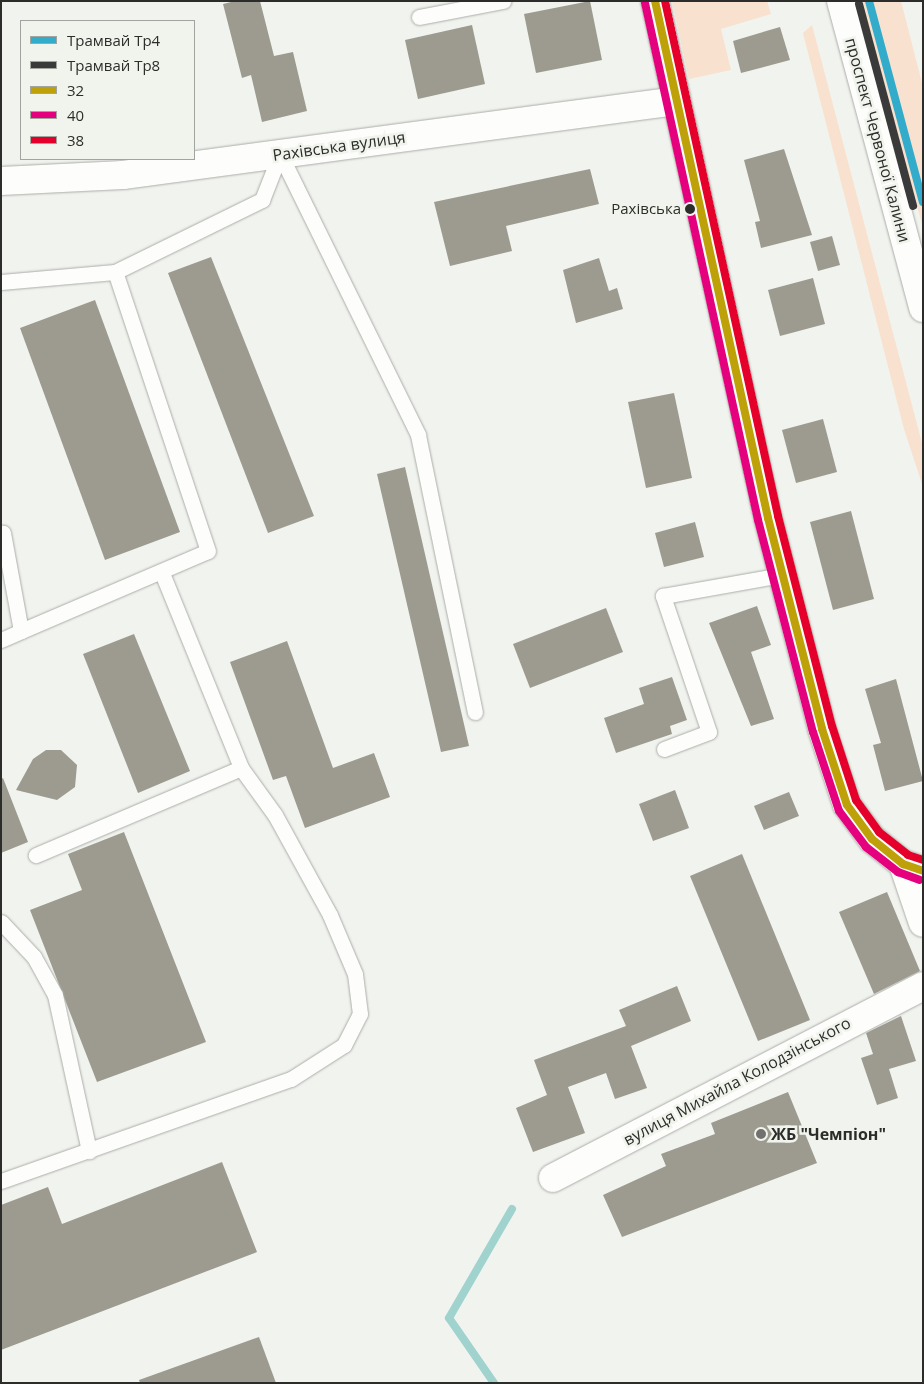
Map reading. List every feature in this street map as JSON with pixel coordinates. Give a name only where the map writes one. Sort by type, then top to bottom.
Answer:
[{"type":"main road","points":[[655,1],[782,575],[847,805],[872,839],[913,867],[923,922]]},
{"type":"main road","name":"проспект Червоної Калини","points":[[841,1],[923,308]]},
{"type":"main road","name":"Рахівська вулиця","points":[[1,181],[123,175],[676,101]]},
{"type":"main road","name":"вулиця Михайла Колодзінського","points":[[553,1178],[923,986]]},
{"type":"lane","points":[[420,17],[503,1]]},
{"type":"lane","points":[[1,282],[115,272],[262,200],[280,154]]},
{"type":"lane","points":[[280,154],[418,435],[475,712]]},
{"type":"lane","points":[[1,640],[162,573],[208,551],[115,272]]},
{"type":"lane","points":[[3,533],[21,631]]},
{"type":"lane","points":[[1,1181],[291,1079],[330,1058],[355,1031],[361,995],[345,947],[294,847],[241,768],[162,573]]},
{"type":"lane","points":[[664,749],[709,732],[663,596],[782,575]]},
{"type":"lane","points":[[36,855],[241,768]]},
{"type":"lane","points":[[1,922],[34,957],[55,995],[88,1151]]},
{"type":"shaded area","points":[[672,1],[767,1],[771,14],[721,29],[731,70],[689,79]]},
{"type":"shaded area","points":[[862,1],[901,1],[923,87],[923,228]]},
{"type":"shaded area","points":[[812,25],[923,447],[923,487],[904,429],[803,33]]},
{"type":"building","points":[[235,1],[260,1],[274,56],[293,52],[307,111],[262,122],[251,75],[242,78],[223,4]]},
{"type":"building","points":[[590,1],[602,60],[536,73],[524,14]]},
{"type":"building","points":[[472,25],[485,84],[418,99],[405,40]]},
{"type":"building","points":[[780,27],[790,60],[741,73],[733,41]]},
{"type":"building","points":[[784,149],[812,235],[761,248],[755,222],[760,221],[744,160]]},
{"type":"building","points":[[590,169],[599,204],[506,226],[512,251],[450,266],[434,202]]},
{"type":"building","points":[[832,236],[840,265],[818,271],[810,242]]},
{"type":"building","points":[[211,257],[314,516],[268,533],[168,273]]},
{"type":"building","points":[[599,258],[609,291],[617,288],[623,309],[576,323],[563,270]]},
{"type":"building","points":[[813,278],[825,324],[780,336],[768,290]]},
{"type":"building","points":[[95,300],[180,532],[105,560],[20,328]]},
{"type":"building","points":[[674,393],[692,478],[646,488],[628,402]]},
{"type":"building","points":[[823,419],[837,472],[796,483],[782,430]]},
{"type":"building","points":[[405,467],[469,746],[441,752],[377,474]]},
{"type":"building","points":[[851,511],[874,599],[833,610],[810,522]]},
{"type":"building","points":[[695,522],[704,557],[664,567],[655,533]]},
{"type":"building","points":[[757,606],[771,645],[751,652],[774,719],[751,726],[709,623]]},
{"type":"building","points":[[606,608],[623,652],[530,688],[513,644]]},
{"type":"building","points":[[134,634],[190,771],[138,793],[83,654]]},
{"type":"building","points":[[287,641],[333,768],[374,753],[390,797],[305,828],[286,776],[273,780],[230,662]]},
{"type":"building","points":[[672,677],[687,720],[670,726],[672,734],[616,753],[604,718],[644,704],[639,688]]},
{"type":"building","points":[[896,679],[923,781],[885,791],[873,745],[881,743],[865,689]]},
{"type":"building","points":[[46,750],[61,750],[77,765],[75,787],[57,800],[16,790],[33,759]]},
{"type":"building","points":[[3,778],[28,842],[1,853],[1,779]]},
{"type":"building","points":[[675,790],[689,828],[653,841],[639,804]]},
{"type":"building","points":[[789,792],[799,816],[764,830],[754,806]]},
{"type":"building","points":[[124,832],[206,1042],[97,1082],[30,910],[82,890],[68,854]]},
{"type":"building","points":[[742,854],[810,1020],[758,1041],[690,876]]},
{"type":"building","points":[[887,892],[920,971],[874,994],[839,912]]},
{"type":"building","points":[[677,986],[691,1021],[631,1046],[647,1088],[615,1099],[606,1073],[568,1087],[585,1133],[533,1152],[516,1108],[547,1095],[534,1060],[626,1026],[619,1010]]},
{"type":"building","points":[[901,1016],[916,1061],[889,1069],[898,1098],[877,1105],[861,1058],[873,1054],[866,1033]]},
{"type":"building","points":[[788,1092],[817,1163],[622,1237],[603,1195],[666,1166],[661,1154],[715,1134],[711,1123]]},
{"type":"building","points":[[222,1162],[257,1252],[1,1350],[1,1205],[48,1187],[62,1224]]},
{"type":"building","points":[[259,1337],[276,1383],[140,1383],[139,1380]]},
{"type":"waterway","points":[[494,1383],[449,1318],[512,1209]]},
{"type":"tram line","name":"Тр4","points":[[869,1],[923,202]]},
{"type":"tram line","name":"Тр8","points":[[859,4],[913,206]]},
{"type":"transit line","name":"32","points":[[655,1],[768,518],[822,729],[847,805],[872,839],[903,864],[923,871]]},
{"type":"transit line","name":"38","points":[[665,1],[778,516],[832,726],[856,800],[879,832],[908,855],[923,860]]},
{"type":"transit line","name":"40","points":[[645,3],[758,520],[813,732],[839,811],[866,847],[898,872],[920,880]]},
{"type":"place","name":"Рахівська","points":[[690,209]]},
{"type":"place","name":"ЖБ \"Чемпіон\"","points":[[761,1134]]}]
